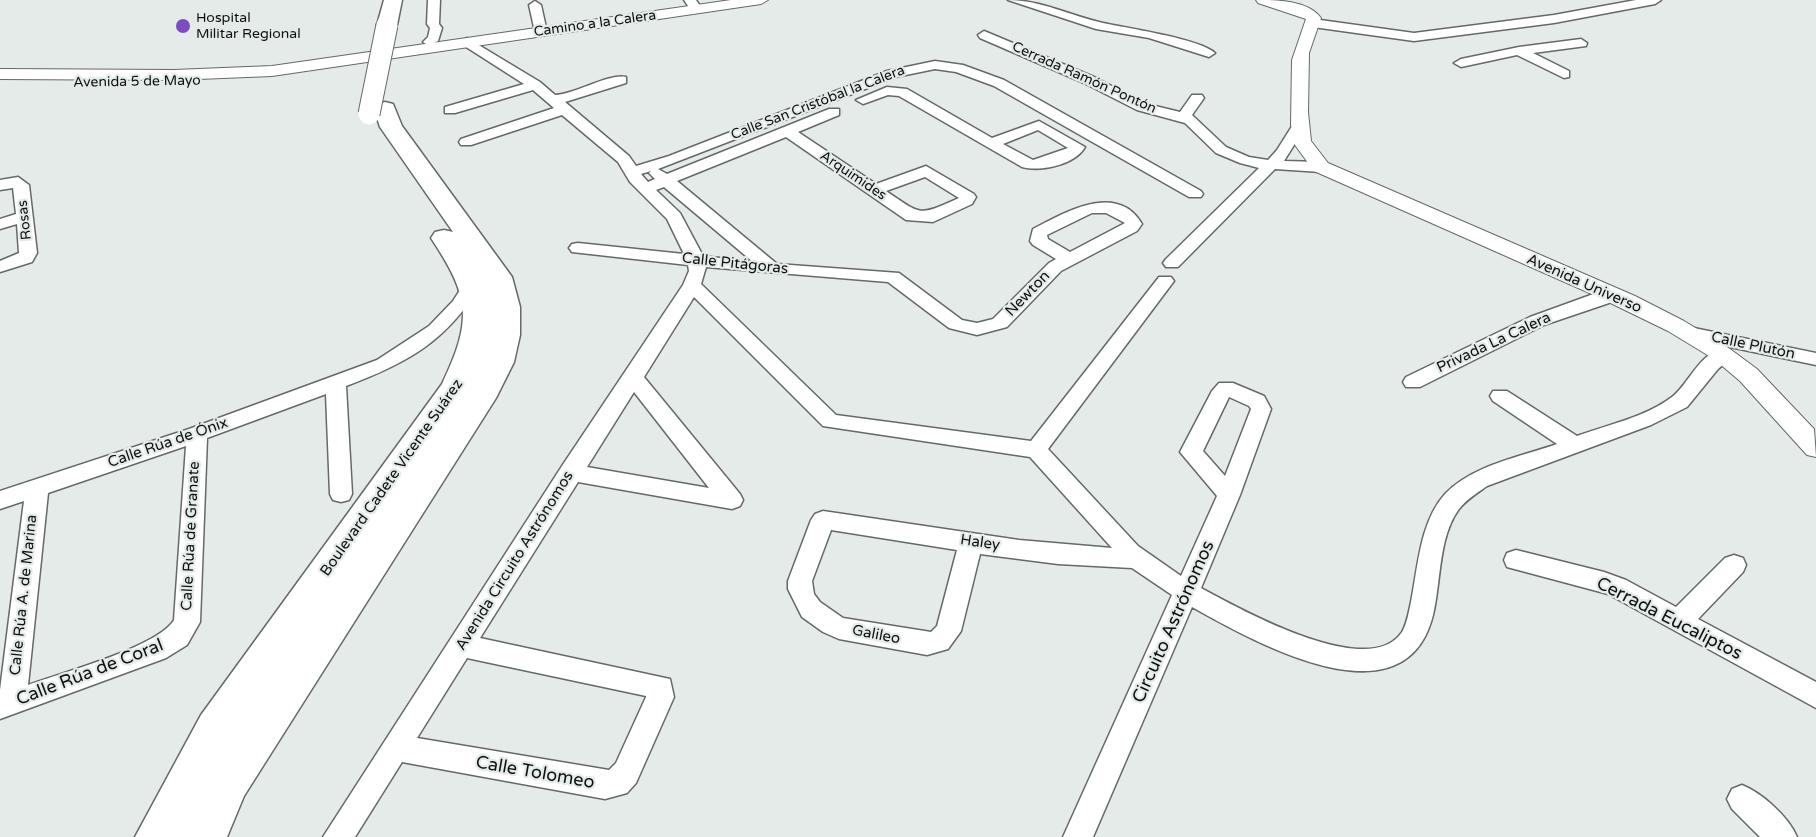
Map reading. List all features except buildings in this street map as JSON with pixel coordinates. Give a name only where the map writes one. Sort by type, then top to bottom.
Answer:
[{"type":"main road","points":[[377,111],[396,24],[393,0]]},
{"type":"main road","points":[[396,24],[411,0]]},
{"type":"main road","name":"Boulevard Cadete Vicente Suárez","points":[[159,837],[216,729],[456,387],[474,351],[480,327],[479,303],[473,283],[375,131],[377,111]]},
{"type":"main road","name":"Boulevard Cadete Vicente Suárez","points":[[203,837],[227,782],[485,390],[500,361],[507,316],[505,296],[498,277],[391,127],[377,111]]},
{"type":"street","points":[[429,45],[425,38],[427,29],[433,24],[434,0]]},
{"type":"street","name":"Camino a la Calera","points":[[429,45],[541,32],[693,5],[761,0]]},
{"type":"street","points":[[1014,0],[1100,26],[1151,35],[1209,54]]},
{"type":"street","points":[[1036,450],[1168,272],[1283,153],[1299,126],[1301,112],[1299,57],[1314,21],[1310,13],[1263,0]]},
{"type":"street","points":[[1314,21],[1414,36],[1631,0]]},
{"type":"street","points":[[1472,26],[1564,17],[1655,0]]},
{"type":"street","points":[[535,5],[541,32]]},
{"type":"street","points":[[1472,26],[1564,74]]},
{"type":"street","name":"Cerrada Ramón Pontón","points":[[984,35],[1089,80],[1142,107],[1184,117],[1198,124],[1208,139],[1229,155],[1271,166]]},
{"type":"street","points":[[467,42],[535,85],[628,166],[674,217],[696,260]]},
{"type":"street","points":[[1461,63],[1519,51],[1581,44]]},
{"type":"street","name":"Avenida 5 de Mayo","points":[[0,82],[235,79],[429,45]]},
{"type":"street","points":[[1089,80],[1097,63]]},
{"type":"street","name":"Calle San Cristóbal la Calera","points":[[649,167],[892,74],[935,65],[958,68],[999,83],[1194,194]]},
{"type":"street","name":"Avenida 5 de Mayo","points":[[0,74],[116,79]]},
{"type":"street","points":[[466,142],[549,116],[557,104],[621,80]]},
{"type":"street","points":[[450,110],[535,85]]},
{"type":"street","points":[[646,188],[887,91],[895,90],[1034,166],[1075,151],[1077,147],[1039,125],[992,143]]},
{"type":"street","points":[[1184,117],[1197,98]]},
{"type":"street","name":"Avenida Universo","points":[[1299,126],[1301,139],[1308,153],[1321,167],[1426,216],[1610,294],[1689,333],[1724,355],[1776,401],[1816,448]]},
{"type":"street","name":"Arquimides","points":[[786,131],[912,216],[927,218],[966,201],[968,197],[926,171],[874,190]]},
{"type":"street","points":[[1208,139],[1283,153]]},
{"type":"street","points":[[628,166],[649,167],[666,179],[772,269]]},
{"type":"street","name":"Avenida Universo","points":[[1271,166],[1321,167]]},
{"type":"street","name":"Rosas","points":[[0,185],[18,182],[21,185],[28,253],[26,258],[0,267]]},
{"type":"street","name":"Newton","points":[[893,277],[956,324],[977,329],[1000,322],[1055,267],[1134,224],[1132,219],[1103,205],[1094,206],[1039,233],[1040,241],[1068,259]]},
{"type":"street","points":[[0,224],[24,218]]},
{"type":"street","name":"Calle Pitágoras","points":[[578,248],[772,269],[893,277]]},
{"type":"street","name":"Avenida Circuito Astrónomos","points":[[338,837],[692,285],[698,271],[696,260]]},
{"type":"street","name":"Calle Rúa de Ónix","points":[[0,500],[197,434],[336,385],[384,365],[420,343],[449,317],[473,283]]},
{"type":"street","points":[[692,285],[830,421],[1036,450],[1137,559],[1187,591],[1300,648],[1337,660],[1366,662],[1389,657],[1408,645],[1417,629],[1440,526],[1449,507],[1462,492],[1479,480],[1644,420],[1680,402],[1711,364],[1724,355]]},
{"type":"street","name":"Privada La Calera","points":[[1413,382],[1537,321],[1603,299],[1610,294]]},
{"type":"street","name":"Calle Plutón","points":[[1689,333],[1816,359]]},
{"type":"street","points":[[570,472],[732,500],[632,376]]},
{"type":"street","points":[[336,385],[341,494]]},
{"type":"street","name":"Circuito Astrónomos","points":[[1078,837],[1229,495],[1261,404],[1226,388],[1222,391],[1192,446],[1191,452],[1229,495]]},
{"type":"street","points":[[1500,396],[1573,444]]},
{"type":"street","name":"Calle Rúa de Granate","points":[[178,637],[187,622],[197,434]]},
{"type":"street","name":"Calle Rúa A. de Marina","points":[[6,705],[37,488]]},
{"type":"street","name":"Haley","points":[[823,520],[1086,558],[1137,559]]},
{"type":"street","name":"Galileo","points":[[823,520],[800,581],[798,592],[802,601],[829,624],[839,628],[927,644],[939,641],[948,631],[971,541]]},
{"type":"street","name":"Cerrada Eucaliptos","points":[[1516,560],[1617,587],[1816,696]]},
{"type":"street","points":[[1679,621],[1734,565]]},
{"type":"street","name":"Calle Rúa de Coral","points":[[6,705],[157,650],[178,637]]},
{"type":"street","name":"Calle Tolomeo","points":[[396,748],[605,785],[617,783],[626,773],[660,697],[660,687],[462,646]]},
{"type":"street","points":[[1742,799],[1782,837]]},
{"type":"place","name":"Hospital Militar Regional","points":[[183,26]]}]
